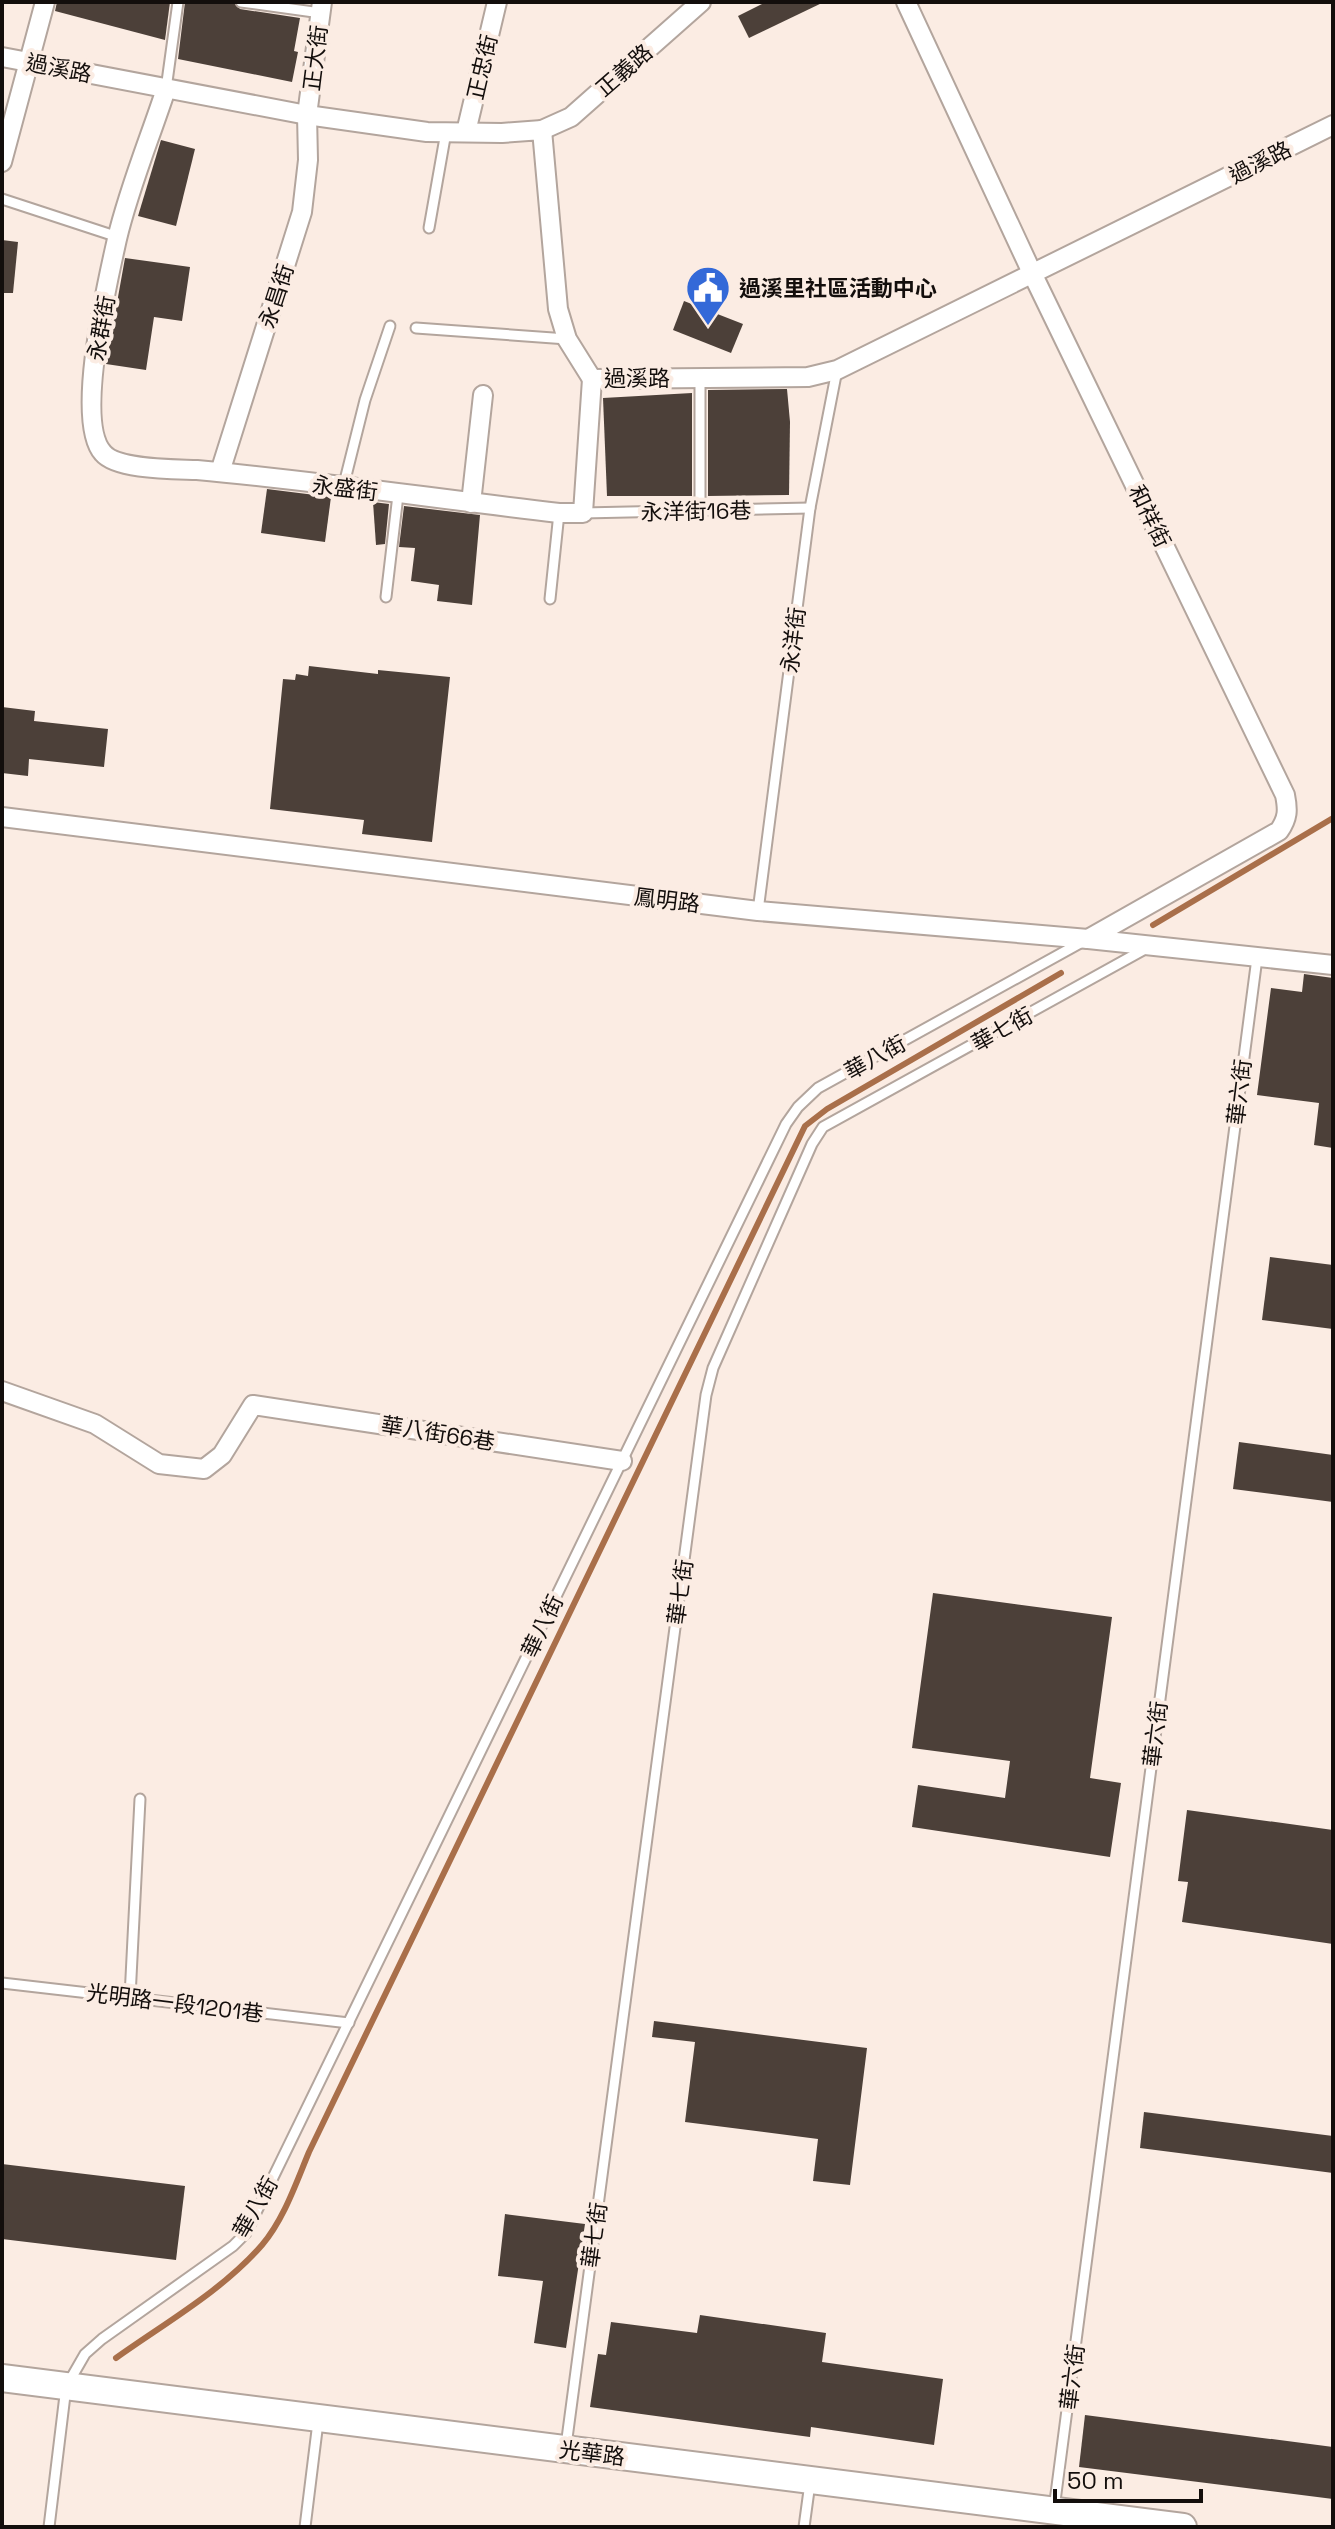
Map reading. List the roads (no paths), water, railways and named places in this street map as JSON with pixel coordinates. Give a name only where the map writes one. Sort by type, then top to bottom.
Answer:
[{"type":"street","points":[[2,162],[45,2]]},
{"type":"street","name":"正忠街","points":[[466,132],[497,2]]},
{"type":"street","name":"正義路","points":[[542,130],[571,117],[701,2]]},
{"type":"street","name":"和祥街","points":[[906,2],[1033,275],[1285,795],[1288,812],[1279,831],[1088,939]]},
{"type":"street","name":"正大街","points":[[307,115],[321,8]]},
{"type":"street","name":"過溪路","points":[[2,57],[307,115],[446,132],[542,130],[558,309],[567,339],[592,379],[808,377],[837,370],[1333,125]]},
{"type":"street","name":"永群街","points":[[166,89],[118,237],[94,359],[91,405],[96,438],[103,454],[120,463],[220,472]]},
{"type":"street","name":"永昌街","points":[[220,472],[302,212],[308,160],[307,115]]},
{"type":"street","points":[[583,513],[592,379]]},
{"type":"street","points":[[471,503],[483,395]]},
{"type":"street","name":"永盛街","points":[[220,472],[398,495],[583,513]]},
{"type":"street","name":"鳳明路","points":[[2,817],[758,911],[1088,939],[1333,965]]},
{"type":"street","name":"華八街66巷","points":[[2,1391],[95,1424],[159,1464],[204,1469],[222,1455],[253,1405],[622,1461]]},
{"type":"street","name":"光華路","points":[[2,2378],[1183,2527]]},
{"type":"lane","points":[[166,89],[178,2]]},
{"type":"lane","points":[[241,2],[321,8]]},
{"type":"lane","points":[[429,228],[446,132]]},
{"type":"lane","points":[[2,199],[118,237]]},
{"type":"lane","points":[[343,488],[365,400],[390,326]]},
{"type":"lane","points":[[416,328],[567,339]]},
{"type":"lane","name":"永洋街","points":[[758,911],[810,508],[837,370]]},
{"type":"lane","points":[[700,378],[700,511]]},
{"type":"lane","points":[[386,597],[398,495]]},
{"type":"lane","name":"永洋街16巷","points":[[583,513],[810,508]]},
{"type":"lane","points":[[550,599],[559,513]]},
{"type":"lane","name":"華八街","points":[[66,2387],[85,2354],[102,2339],[233,2246],[246,2233],[786,1124],[818,1088],[1088,939]]},
{"type":"lane","name":"華七街","points":[[565,2449],[704,1411],[713,1368],[812,1144],[823,1127],[1149,947]]},
{"type":"lane","name":"華六街","points":[[1054,2510],[1257,958]]},
{"type":"lane","points":[[130,1997],[140,1799]]},
{"type":"lane","name":"光明路一段1201巷","points":[[2,1983],[349,2023]]},
{"type":"lane","points":[[49,2527],[66,2387]]},
{"type":"lane","points":[[305,2527],[319,2418]]},
{"type":"lane","points":[[804,2527],[810,2479]]},
{"type":"waterway","points":[[1153,925],[1333,818]]},
{"type":"waterway","points":[[116,2358],[229,2277],[262,2245],[277,2224],[805,1126],[827,1109],[1061,973]]},
{"type":"place","name":"過溪里社區活動中心","points":[[708,327]]}]
